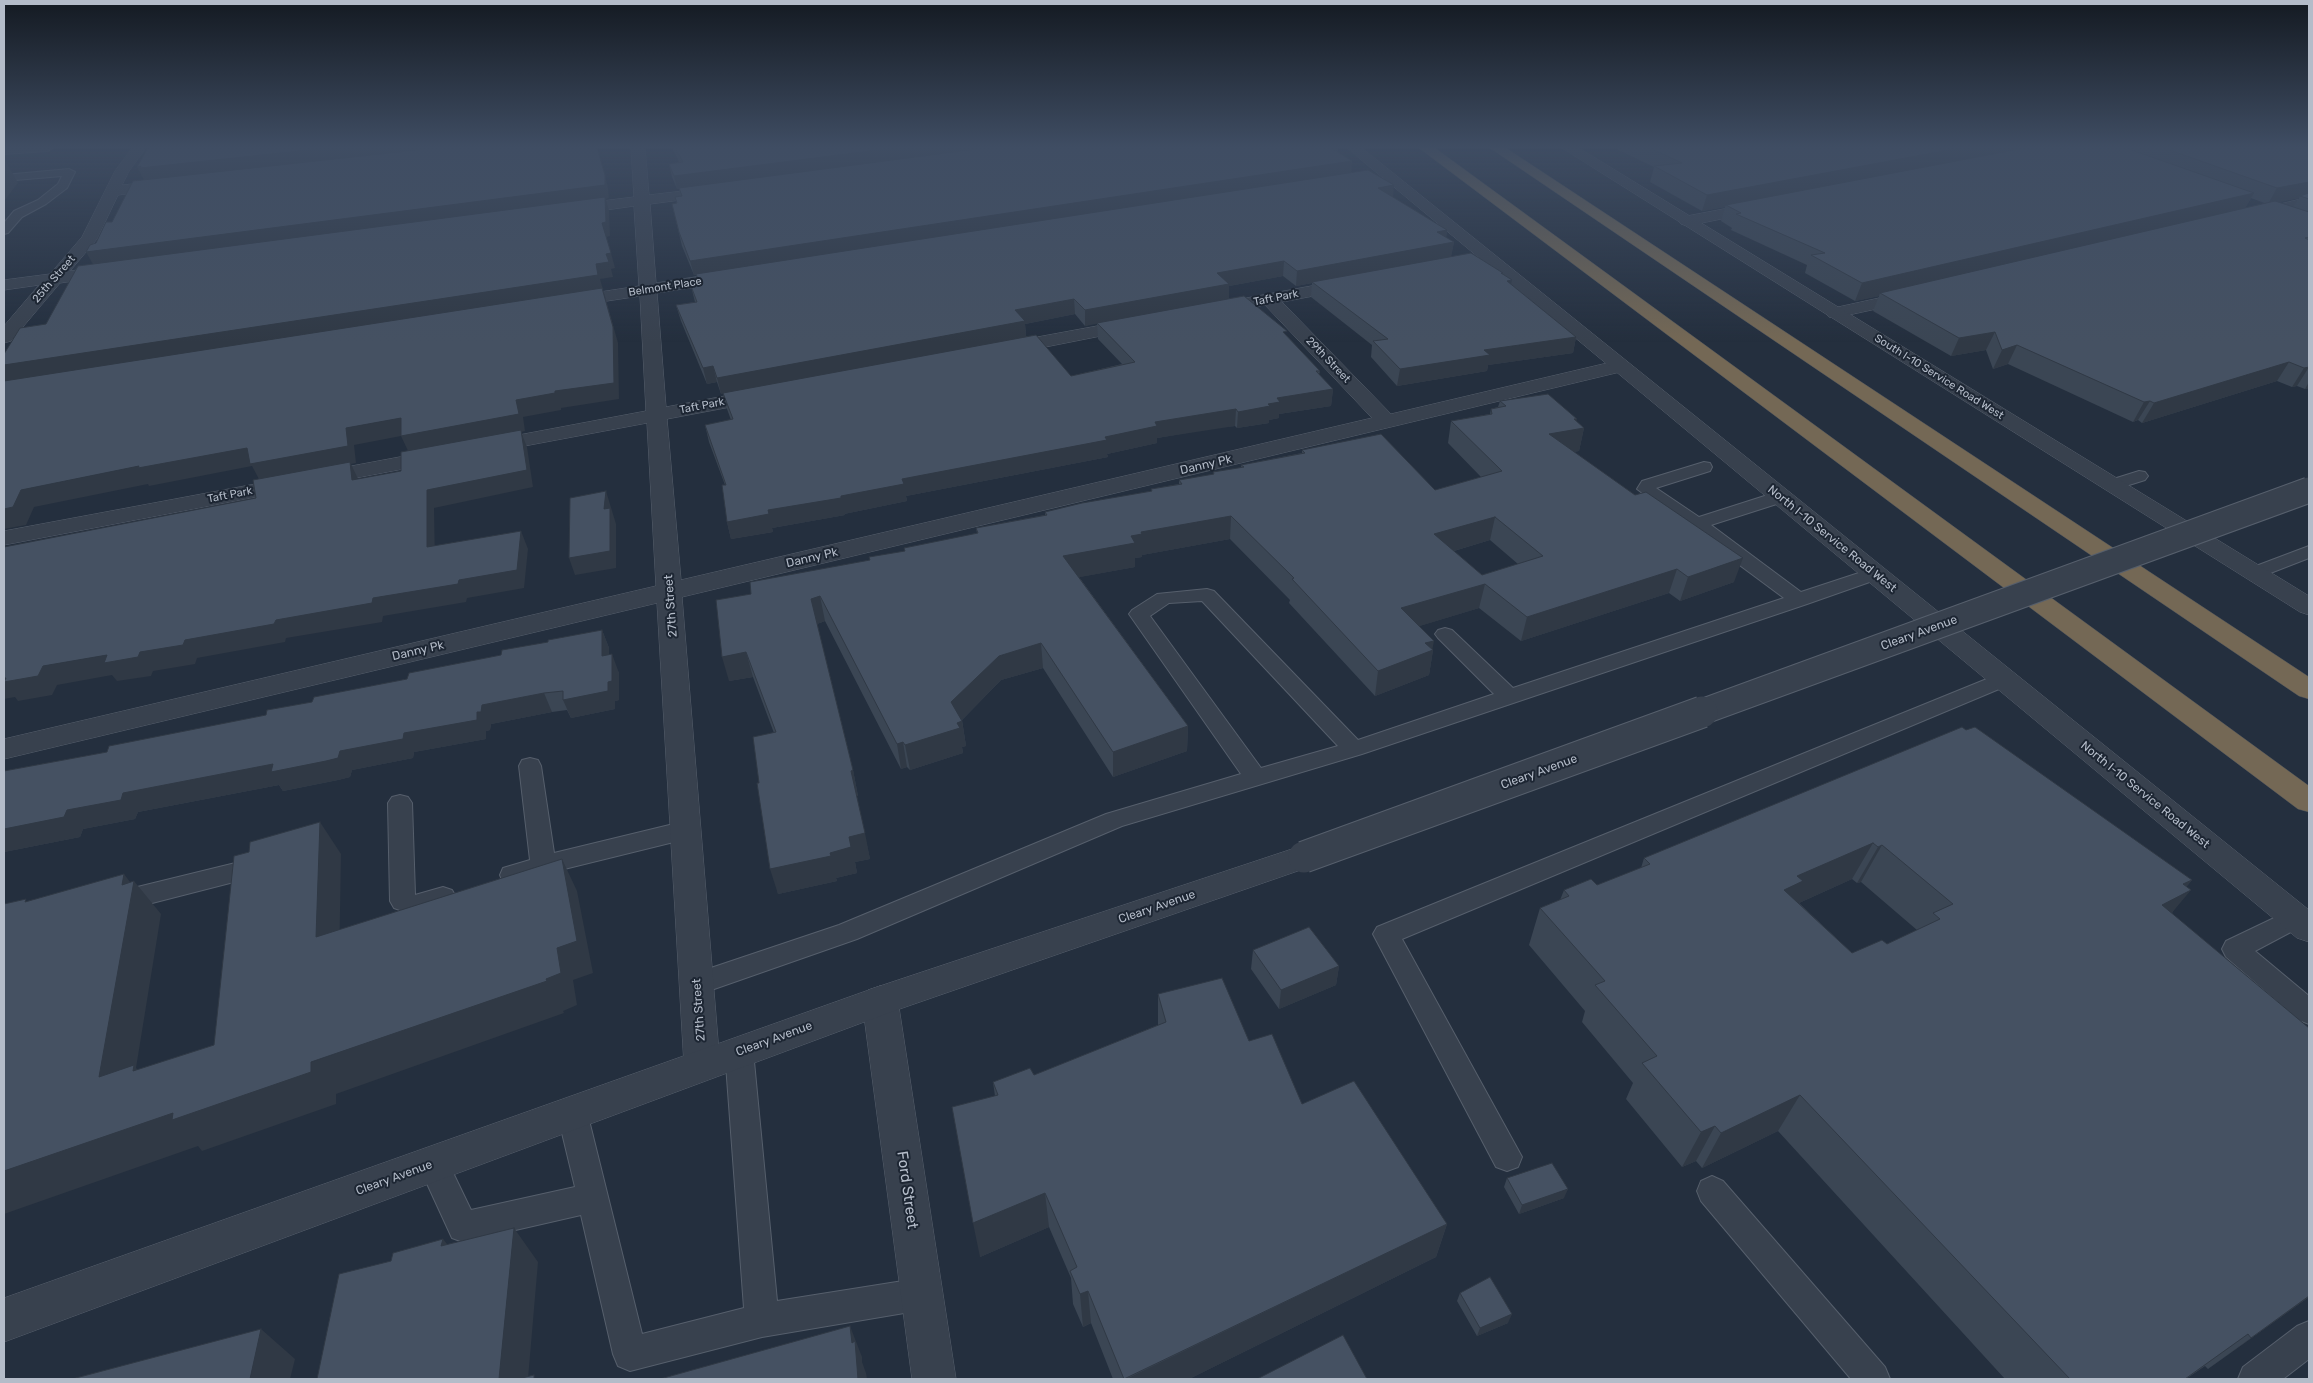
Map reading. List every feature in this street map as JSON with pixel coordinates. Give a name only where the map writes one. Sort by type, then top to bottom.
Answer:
[{"type":"highway","points":[[1513,213],[2309,801]]},
{"type":"highway","points":[[1594,213],[2309,690]]},
{"type":"street","name":"25th Street","points":[[4,337],[89,239],[102,213]]},
{"type":"street","name":"27th Street","points":[[641,213],[658,414],[702,1065]]},
{"type":"street","name":"North I-10 Service Road West","points":[[1427,213],[1488,257],[2302,924]]},
{"type":"street","name":"South I-10 Service Road West","points":[[1673,213],[2309,607]]},
{"type":"street","points":[[1687,221],[1730,213]]},
{"type":"street","points":[[2239,218],[2262,213]]},
{"type":"street","points":[[2272,213],[2293,220]]},
{"type":"street","points":[[1459,262],[1488,257]]},
{"type":"street","points":[[4,285],[123,269]]},
{"type":"street","name":"Belmont Place","points":[[551,305],[747,274]]},
{"type":"street","name":"Taft Park","points":[[1192,314],[1364,281]]},
{"type":"street","points":[[1836,313],[1922,293]]},
{"type":"street","name":"29th Street","points":[[1269,299],[1388,422]]},
{"type":"street","points":[[988,352],[1153,321]]},
{"type":"street","name":"Danny Pk","points":[[4,749],[1620,366]]},
{"type":"street","name":"Taft Park","points":[[4,538],[784,390]]},
{"type":"street","name":"Cleary Avenue","points":[[4,1320],[880,1000],[1304,858],[2309,490]]},
{"type":"street","name":"Ford Street","points":[[880,1000],[934,1379]]},
{"type":"lane","points":[[4,230],[21,213]]},
{"type":"lane","points":[[1704,467],[1648,485],[1646,489],[1800,600]]},
{"type":"lane","points":[[2113,485],[2139,476]]},
{"type":"lane","points":[[1697,524],[1780,497]]},
{"type":"lane","points":[[2255,573],[2309,551]]},
{"type":"lane","points":[[697,984],[848,932],[1114,820],[1354,749],[1874,574]]},
{"type":"lane","points":[[1256,778],[1139,614],[1164,598],[1207,595],[1354,749]]},
{"type":"lane","points":[[1445,634],[1509,697]]},
{"type":"lane","points":[[1507,1157],[1386,934],[2004,679]]},
{"type":"lane","points":[[530,766],[543,865]]},
{"type":"lane","points":[[400,803],[403,901],[417,906],[462,891]]},
{"type":"lane","points":[[489,882],[543,865],[686,830]]},
{"type":"lane","points":[[96,908],[280,861]]},
{"type":"lane","points":[[2302,924],[2236,950],[2309,1012]]},
{"type":"lane","points":[[739,1051],[762,1320]]},
{"type":"lane","points":[[572,1112],[630,1354],[762,1320],[922,1294]]},
{"type":"lane","points":[[433,1164],[463,1227],[592,1198]]},
{"type":"lane","points":[[1712,1191],[1873,1379]]},
{"type":"lane","points":[[2255,1379],[2309,1338]]},
{"type":"building","points":[[117,213],[392,213],[86,252],[90,245],[96,243],[106,222],[112,222]]},
{"type":"building","points":[[486,213],[606,213],[606,222],[602,223],[611,253],[606,254],[609,262],[596,264],[598,275],[4,365],[4,354],[20,328],[46,324],[78,266]]},
{"type":"building","points":[[674,213],[1011,213],[690,261]]},
{"type":"building","points":[[1093,213],[1418,213],[1447,230],[1437,232],[1454,242],[1297,271],[1284,261],[1217,273],[1229,284],[1085,310],[1074,299],[1015,310],[1025,321],[717,378],[713,366],[703,368],[676,305],[697,302],[691,286],[700,284],[696,274]]},
{"type":"building","points":[[2169,213],[1862,283],[1811,255],[1825,253],[1736,214]]},
{"type":"building","points":[[2225,213],[2309,213],[2309,237],[2305,238],[2309,240],[2309,367],[2304,368],[2289,362],[2154,403],[2150,401],[2144,402],[2017,345],[2002,350],[1995,332],[1959,338],[1880,293]]},
{"type":"building","points":[[1471,253],[1512,280],[1507,281],[1576,337],[1484,350],[1490,355],[1400,369],[1373,341],[1388,339],[1312,282]]},
{"type":"building","points":[[602,288],[613,327],[614,383],[555,391],[555,393],[516,400],[519,414],[401,436],[401,418],[346,428],[348,446],[250,464],[247,448],[138,468],[139,466],[21,490],[13,507],[4,509],[4,381]]},
{"type":"building","points":[[1244,296],[1287,331],[1283,332],[1320,371],[1316,371],[1333,389],[1277,398],[1280,402],[1268,404],[1270,406],[1238,412],[1236,409],[1155,422],[1157,426],[1105,437],[1107,440],[902,479],[904,484],[841,496],[841,498],[768,510],[769,514],[727,522],[722,485],[726,485],[705,425],[733,419],[723,393],[1036,335],[1071,376],[1135,362],[1097,323]]},
{"type":"building","points":[[1548,394],[1577,419],[1574,419],[1584,428],[1549,434],[1635,495],[1646,492],[1743,558],[1688,577],[1677,569],[1527,617],[1485,584],[1401,608],[1434,641],[1425,643],[1433,650],[1378,671],[1292,579],[1294,578],[1231,516],[1141,532],[1142,534],[1131,536],[1135,543],[1063,556],[1188,726],[1113,752],[1041,643],[999,656],[951,702],[962,721],[957,723],[960,728],[905,745],[903,742],[897,744],[820,596],[811,599],[853,770],[851,771],[865,833],[849,837],[851,847],[830,853],[831,856],[770,869],[757,783],[759,783],[753,737],[776,732],[746,652],[722,657],[716,600],[751,594],[750,582],[870,560],[869,557],[905,551],[904,548],[978,533],[976,528],[1047,515],[1045,512],[1082,503],[1152,491],[1151,489],[1182,484],[1179,480],[1244,467],[1241,465],[1305,453],[1302,450],[1381,434],[1435,490],[1502,471],[1451,421],[1492,414],[1491,409],[1506,406],[1500,401]],"holes":[[[1495,517],[1543,556],[1482,575],[1434,534]]]},
{"type":"building","points":[[521,430],[527,470],[427,490],[427,547],[521,531],[517,570],[459,580],[458,584],[373,598],[372,603],[276,620],[274,624],[185,640],[183,645],[140,652],[138,657],[104,663],[107,655],[43,666],[38,676],[4,682],[6,678],[4,678],[4,547],[256,498],[253,480],[350,462],[352,480],[401,471],[401,452]]},
{"type":"building","points":[[606,491],[604,509],[610,508],[610,551],[569,558],[570,498]]},
{"type":"building","points":[[602,630],[602,656],[612,654],[612,681],[608,682],[608,691],[563,700],[563,691],[544,693],[482,705],[481,712],[477,712],[477,720],[404,733],[403,739],[340,751],[338,758],[271,772],[273,764],[123,793],[121,800],[67,810],[64,817],[4,829],[4,771],[107,752],[109,746],[266,715],[267,710],[312,702],[314,697],[407,679],[409,673],[501,655],[502,650]]},
{"type":"building","points":[[1962,727],[1966,730],[1975,727],[2192,880],[2183,884],[2191,890],[2162,905],[2309,1028],[2309,1296],[2251,1338],[2248,1334],[2185,1379],[2070,1379],[1800,1095],[1721,1133],[1715,1126],[1701,1132],[1642,1063],[1657,1056],[1595,985],[1605,981],[1540,908],[1569,896],[1564,890],[1591,879],[1597,885],[1650,864],[1644,858]],"holes":[[[1873,843],[1878,847],[1882,845],[1953,904],[1933,913],[1940,919],[1887,944],[1882,940],[1852,953],[1784,890],[1803,881],[1797,876]]]},
{"type":"building","points":[[320,822],[316,937],[562,859],[577,941],[557,948],[561,973],[546,979],[547,981],[311,1062],[311,1072],[172,1120],[173,1113],[4,1171],[4,904],[26,899],[25,902],[124,874],[122,885],[134,881],[99,1077],[134,1065],[133,1071],[214,1045],[234,856],[249,852],[250,842]]},
{"type":"building","points":[[1309,927],[1339,966],[1281,990],[1253,950]]},
{"type":"building","points":[[1222,978],[1249,1041],[1272,1034],[1302,1104],[1354,1081],[1447,1224],[1124,1379],[1088,1291],[1080,1294],[1070,1271],[1077,1267],[1045,1193],[973,1223],[952,1107],[998,1095],[993,1082],[1030,1068],[1034,1075],[1166,1022],[1158,994]]},
{"type":"building","points":[[1552,1163],[1568,1189],[1522,1205],[1507,1178]]},
{"type":"building","points":[[514,1228],[499,1379],[317,1379],[339,1274],[391,1261],[393,1253],[443,1239],[441,1246]]},
{"type":"building","points":[[1490,1277],[1512,1314],[1480,1328],[1460,1293]]},
{"type":"building","points":[[850,1326],[852,1343],[855,1341],[858,1379],[660,1379]]},
{"type":"building","points":[[261,1329],[250,1379],[72,1379]]},
{"type":"building","points":[[1343,1335],[1367,1379],[1257,1379]]},
{"type":"building","points":[[534,1375],[534,1379],[518,1379]]}]
